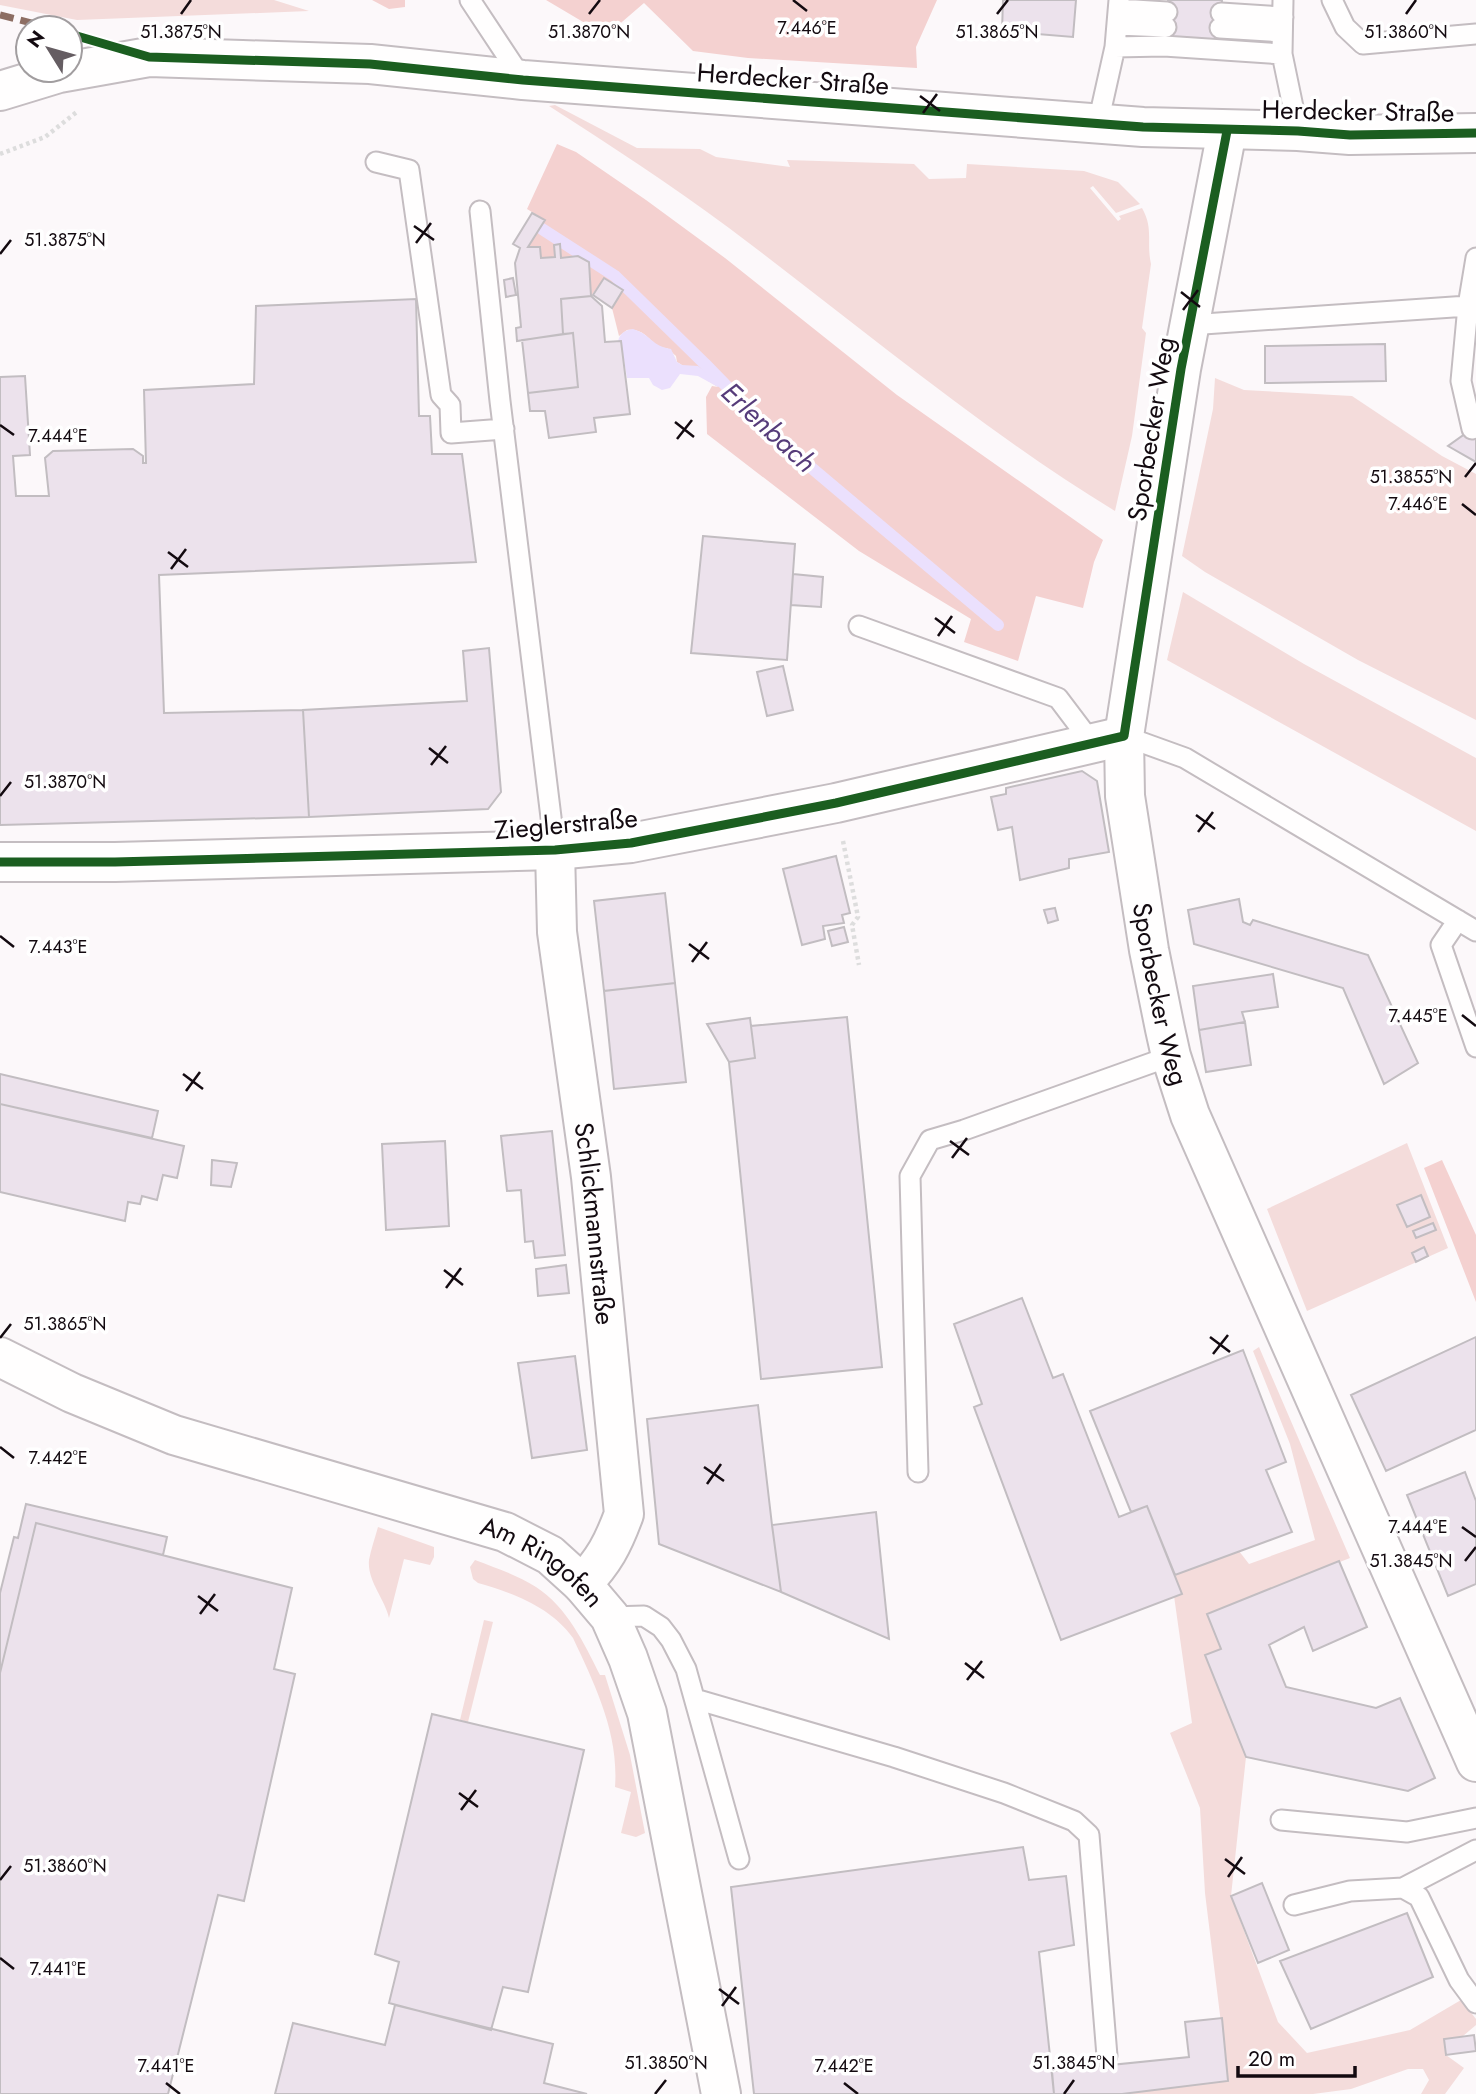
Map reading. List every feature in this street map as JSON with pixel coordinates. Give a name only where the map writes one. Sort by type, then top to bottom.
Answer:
[{"type":"street","name":"Herdecker Straße","points":[[0,91],[59,73],[149,57],[370,64],[523,80],[1227,131],[1298,131],[1350,135],[1476,133]]},
{"type":"street","name":"Sporbecker Weg","points":[[1227,131],[1108,739],[1125,796],[1149,950],[1171,1056],[1190,1115],[1476,1762]]},
{"type":"street","name":"Zieglerstraße","points":[[0,862],[115,862],[555,850],[631,843],[836,803],[1108,739]]},
{"type":"street","name":"Schlickmannstraße","points":[[555,850],[557,932],[591,1177],[624,1514],[613,1545],[600,1565],[582,1584]]},
{"type":"street","name":"Am Ringofen","points":[[0,1357],[72,1393],[174,1435],[505,1532],[550,1555],[582,1584],[610,1617],[648,1713],[721,2094]]},
{"type":"lane","points":[[470,0],[523,80]]},
{"type":"lane","points":[[1332,0],[1345,27],[1363,44],[1476,34]]},
{"type":"lane","points":[[1098,123],[1115,47],[1118,11],[1167,19]]},
{"type":"lane","points":[[1220,20],[1283,16],[1282,54],[1298,131]]},
{"type":"lane","points":[[1115,47],[1164,46],[1282,54]]},
{"type":"lane","points":[[376,162],[408,170],[441,395],[450,405],[451,433],[504,429]]},
{"type":"lane","points":[[480,211],[555,850]]},
{"type":"lane","points":[[1472,429],[1461,380],[1476,258]]},
{"type":"lane","points":[[1189,325],[1468,306]]},
{"type":"lane","points":[[859,626],[1058,698],[1108,739],[1185,758],[1476,931]]},
{"type":"lane","points":[[1458,920],[1441,945],[1476,1047]]},
{"type":"lane","points":[[918,1472],[910,1176],[930,1140],[1171,1056]]},
{"type":"lane","points":[[610,1617],[644,1616],[661,1627],[671,1640],[686,1669],[739,1859]]},
{"type":"lane","points":[[695,1699],[894,1757],[1004,1793],[1074,1821],[1089,1835],[1107,2056]]},
{"type":"lane","points":[[1282,1820],[1408,1832],[1476,1818]]},
{"type":"lane","points":[[1294,1905],[1350,1891],[1403,1888],[1476,1850]]},
{"type":"lane","points":[[1403,1888],[1419,1897],[1459,1980],[1476,2003]]},
{"type":"path","points":[[0,154],[50,133]]},
{"type":"path","points":[[836,803],[858,917],[852,925],[859,965]]},
{"type":"shaded area","points":[[0,0],[274,0],[309,11],[84,20],[84,14],[46,14],[0,5]]},
{"type":"shaded area","points":[[372,0],[405,0],[405,7],[389,9]]},
{"type":"shaded area","points":[[546,0],[937,0],[916,47],[917,68],[748,58],[693,51],[644,3],[608,34]]},
{"type":"shaded area","points":[[555,105],[637,148],[700,149],[716,157],[790,167],[787,160],[914,164],[929,179],[966,178],[967,164],[1084,171],[1118,182],[1140,204],[1116,213],[1093,186],[1090,188],[1118,221],[1121,219],[1119,216],[1142,208],[1149,229],[1151,264],[1142,328],[1146,333],[1132,436],[1115,511],[967,410],[707,212],[549,106]]},
{"type":"shaded area","points":[[557,144],[576,152],[646,200],[725,258],[897,395],[1103,540],[1094,562],[1083,608],[1036,596],[1018,661],[964,642],[971,619],[859,551],[707,434],[706,397],[712,386],[718,387],[677,362],[676,356],[667,348],[657,345],[641,332],[627,330],[619,336],[612,308],[623,290],[604,278],[591,296],[589,262],[578,256],[561,258],[559,244],[554,245],[555,257],[541,258],[528,247],[545,220],[527,209]]},
{"type":"shaded area","points":[[633,329],[671,349],[677,362],[698,366],[721,384],[718,387],[698,376],[680,374],[670,388],[662,390],[653,385],[649,378],[627,378],[621,341],[618,341],[623,332]]},
{"type":"shaded area","points":[[1215,378],[1244,390],[1352,396],[1442,456],[1476,474],[1476,720],[1358,660],[1182,556],[1213,409]]},
{"type":"shaded area","points":[[1183,592],[1304,664],[1476,758],[1476,831],[1167,660]]},
{"type":"shaded area","points":[[1407,1143],[1448,1248],[1307,1311],[1267,1209]]},
{"type":"shaded area","points":[[1442,1160],[1476,1235],[1476,1302],[1424,1168]]},
{"type":"shaded area","points":[[1259,1347],[1350,1558],[1207,1614],[1221,1649],[1205,1656],[1246,1757],[1231,1896],[1278,2022],[1307,2053],[1410,2030],[1461,2000],[1476,2019],[1476,2025],[1463,2036],[1444,2040],[1446,2055],[1464,2068],[1445,2094],[1421,2094],[1429,2080],[1423,2069],[1408,2069],[1351,2089],[1313,2094],[1122,2094],[1228,2080],[1205,1893],[1200,1808],[1170,1733],[1192,1723],[1174,1596],[1182,1594],[1175,1575],[1239,1551],[1249,1564],[1315,1540],[1290,1444],[1253,1351]]},
{"type":"shaded area","points":[[378,1527],[434,1547],[434,1557],[430,1565],[404,1559],[389,1618],[369,1568]]},
{"type":"shaded area","points":[[475,1560],[521,1579],[547,1595],[574,1626],[600,1675],[605,1675],[630,1755],[645,1833],[636,1837],[621,1833],[631,1792],[615,1787],[613,1748],[604,1710],[573,1638],[543,1610],[505,1591],[478,1583],[473,1579],[470,1567]]},
{"type":"shaded area","points":[[484,1620],[493,1622],[468,1722],[460,1720]]},
{"type":"building","points":[[1003,0],[1076,0],[1073,37],[1002,31]]},
{"type":"building","points":[[1168,0],[1222,0],[1218,56],[1164,53]]},
{"type":"building","points":[[532,213],[545,220],[528,247],[540,247],[541,258],[555,257],[554,245],[560,244],[561,258],[578,256],[589,262],[591,296],[561,299],[563,334],[517,341],[516,328],[521,327],[515,263],[520,248],[513,244]]},
{"type":"building","points":[[513,278],[516,295],[506,297],[504,280]]},
{"type":"building","points":[[604,278],[623,290],[612,308],[593,295]]},
{"type":"building","points":[[591,296],[602,306],[605,342],[621,341],[630,414],[594,418],[596,432],[549,438],[545,411],[530,411],[528,393],[578,387],[573,333],[563,334],[561,299]]},
{"type":"building","points":[[416,299],[419,416],[430,416],[432,454],[462,454],[476,562],[159,575],[164,713],[303,710],[309,817],[0,825],[0,377],[25,376],[30,455],[13,456],[16,496],[49,496],[45,458],[53,451],[133,449],[143,456],[143,463],[146,463],[144,390],[254,384],[256,306]]},
{"type":"building","points":[[573,333],[578,387],[528,393],[522,340]]},
{"type":"building","points":[[1385,344],[1386,381],[1265,383],[1265,346]]},
{"type":"building","points":[[1476,426],[1476,462],[1448,446]]},
{"type":"building","points":[[703,536],[795,544],[787,660],[691,653]]},
{"type":"building","points":[[793,574],[823,577],[821,607],[791,605]]},
{"type":"building","points":[[489,648],[501,792],[488,809],[309,817],[303,710],[467,701],[463,651]]},
{"type":"building","points":[[783,666],[793,710],[767,716],[757,672]]},
{"type":"building","points":[[1082,771],[1097,781],[1109,852],[1069,859],[1069,868],[1020,880],[1012,827],[998,830],[991,797],[1006,794],[1006,788]]},
{"type":"building","points":[[836,856],[850,913],[842,915],[844,923],[823,926],[825,939],[802,945],[783,869]]},
{"type":"building","points":[[665,893],[675,983],[604,991],[594,901]]},
{"type":"building","points":[[1239,899],[1243,922],[1250,925],[1253,920],[1368,955],[1418,1063],[1384,1084],[1343,988],[1194,944],[1188,910]]},
{"type":"building","points":[[1055,908],[1058,920],[1048,923],[1044,910]]},
{"type":"building","points":[[844,927],[848,942],[832,946],[828,931]]},
{"type":"building","points":[[1273,974],[1278,1007],[1242,1012],[1245,1022],[1199,1030],[1193,986]]},
{"type":"building","points":[[675,983],[686,1082],[614,1089],[604,991]]},
{"type":"building","points":[[847,1017],[882,1367],[761,1379],[729,1062],[755,1058],[751,1026]]},
{"type":"building","points":[[750,1018],[755,1058],[729,1062],[707,1024]]},
{"type":"building","points":[[1245,1022],[1251,1065],[1206,1072],[1199,1030]]},
{"type":"building","points":[[0,1074],[158,1111],[152,1138],[0,1104]]},
{"type":"building","points":[[0,1104],[184,1146],[177,1178],[163,1175],[157,1200],[142,1196],[140,1204],[128,1202],[125,1221],[0,1192]]},
{"type":"building","points":[[552,1131],[565,1255],[535,1258],[533,1241],[525,1242],[521,1190],[507,1191],[501,1136]]},
{"type":"building","points":[[445,1141],[449,1226],[386,1230],[382,1144]]},
{"type":"building","points":[[212,1160],[237,1163],[231,1187],[211,1185]]},
{"type":"building","points":[[1421,1195],[1430,1217],[1407,1227],[1397,1205]]},
{"type":"building","points":[[1433,1223],[1436,1230],[1416,1238],[1413,1231]]},
{"type":"building","points":[[1424,1247],[1428,1256],[1416,1262],[1412,1253]]},
{"type":"building","points":[[566,1265],[569,1293],[538,1296],[536,1269]]},
{"type":"building","points":[[1022,1298],[1053,1378],[1063,1374],[1119,1517],[1147,1506],[1182,1594],[1061,1640],[974,1407],[982,1404],[954,1324]]},
{"type":"building","points":[[1476,1337],[1476,1430],[1386,1471],[1351,1395]]},
{"type":"building","points":[[1243,1350],[1286,1462],[1266,1470],[1292,1532],[1175,1575],[1147,1506],[1131,1512],[1090,1411]]},
{"type":"building","points":[[575,1356],[587,1450],[532,1458],[518,1363]]},
{"type":"building","points":[[758,1405],[781,1592],[659,1544],[647,1419]]},
{"type":"building","points":[[1465,1472],[1476,1501],[1476,1584],[1448,1596],[1407,1495]]},
{"type":"building","points":[[26,1504],[167,1537],[163,1555],[36,1523],[0,1673],[0,1593],[14,1537],[18,1538]]},
{"type":"building","points":[[876,1512],[889,1639],[781,1592],[772,1525]]},
{"type":"building","points":[[36,1523],[292,1588],[274,1669],[295,1674],[244,1901],[218,1895],[168,2094],[0,2094],[0,1673]]},
{"type":"building","points":[[1339,1561],[1367,1627],[1313,1651],[1304,1627],[1269,1645],[1286,1687],[1376,1708],[1400,1698],[1435,1778],[1408,1791],[1246,1757],[1205,1655],[1221,1649],[1207,1614]]},
{"type":"building","points":[[432,1714],[584,1750],[528,1992],[503,1987],[491,2030],[389,2003],[399,1962],[375,1954]]},
{"type":"building","points":[[1023,1847],[1029,1880],[1066,1876],[1074,1945],[1039,1952],[1054,2094],[754,2094],[731,1887]]},
{"type":"building","points":[[1262,1883],[1289,1950],[1258,1963],[1231,1896]]},
{"type":"building","points":[[1407,1913],[1433,1977],[1311,2029],[1280,1961]]},
{"type":"building","points":[[395,2005],[553,2044],[544,2083],[587,2094],[275,2094],[293,2023],[385,2045]]},
{"type":"building","points":[[1222,2018],[1228,2081],[1122,2094],[1054,2094],[1052,2071],[1189,2057],[1185,2022]]},
{"type":"building","points":[[1474,2035],[1476,2051],[1446,2055],[1444,2039]]},
{"type":"waterway","name":"Erlenbach","points":[[542,229],[615,276],[782,443],[998,625]]},
{"type":"marked path","points":[[0,15],[14,19]]},
{"type":"cycle path","points":[[84,38],[149,57],[370,64],[523,80],[1143,127],[1350,135],[1476,133]]},
{"type":"cycle path","points":[[0,862],[115,862],[555,850],[631,843],[836,803],[1124,736],[1181,369],[1227,131]]}]
